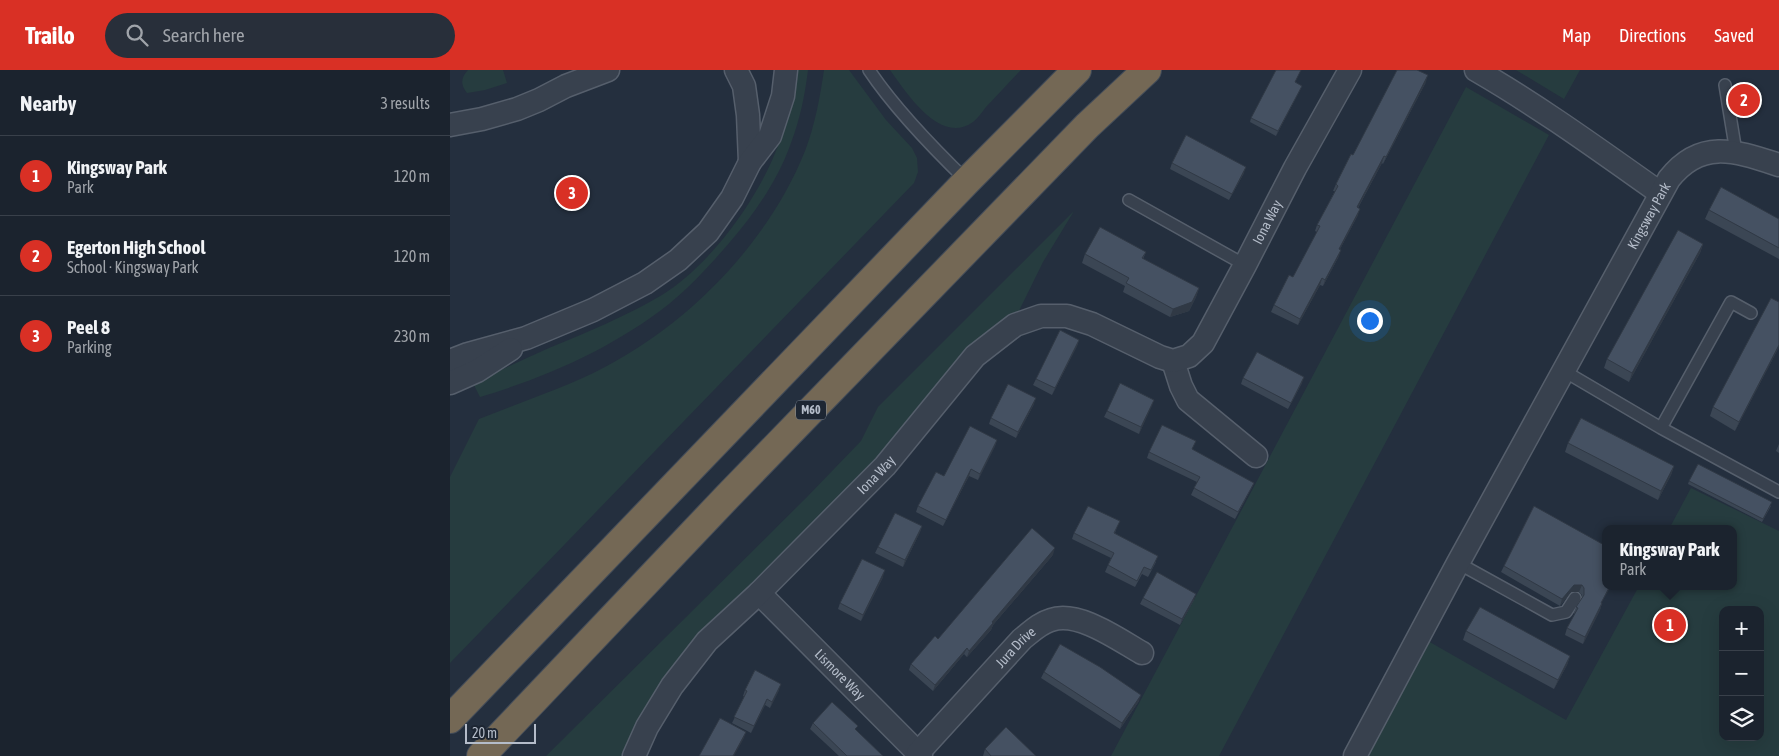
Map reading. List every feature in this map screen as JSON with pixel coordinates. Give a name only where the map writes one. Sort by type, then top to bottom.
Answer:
[{"type":"highway","points":[[450,720],[967,181],[1077,70]]},
{"type":"highway","name":"M60","points":[[481,756],[727,497],[1038,176],[1087,126],[1147,70]]},
{"type":"street","points":[[566,86],[583,70]]},
{"type":"street","points":[[450,125],[482,119],[517,109],[566,86],[608,70]]},
{"type":"street","points":[[736,70],[744,86],[748,115],[750,162]]},
{"type":"street","points":[[450,361],[526,338],[593,310],[645,283],[678,260],[713,225],[732,198],[750,162],[770,136],[783,96],[786,70]]},
{"type":"street","name":"Iona Way","points":[[634,756],[647,727],[672,686],[707,641],[758,593],[885,466],[975,356],[1015,325],[1041,316],[1067,316],[1092,324],[1160,358],[1172,361],[1189,356],[1203,343],[1295,168],[1350,70]]},
{"type":"street","points":[[1476,70],[1525,99],[1660,193]]},
{"type":"street","name":"Kingsway Park","points":[[1355,756],[1660,193],[1677,168],[1703,153],[1719,151],[1736,152],[1779,165]]},
{"type":"street","points":[[450,383],[477,371],[526,338]]},
{"type":"street","points":[[1172,361],[1188,400],[1256,456]]},
{"type":"street","name":"Lismore Way","points":[[758,593],[919,754]]},
{"type":"street","name":"Jura Drive","points":[[919,754],[1022,639],[1052,619],[1067,618],[1083,622],[1142,653]]},
{"type":"lane","points":[[869,70],[894,103],[937,152],[967,181]]},
{"type":"lane","points":[[1725,85],[1736,152]]},
{"type":"lane","points":[[1129,200],[1245,266]]},
{"type":"lane","points":[[1662,428],[1731,302],[1751,312]]},
{"type":"lane","points":[[1564,371],[1662,428],[1779,492]]},
{"type":"lane","points":[[1458,563],[1552,615],[1566,612],[1575,598]]},
{"type":"green space","points":[[468,70],[503,70],[507,83],[467,93],[462,81]]},
{"type":"green space","points":[[796,70],[808,70],[800,116],[780,170],[748,220],[701,274],[669,304],[648,320],[579,360],[530,380],[480,397],[473,383],[635,310],[662,295],[699,266],[748,205],[772,161],[787,114]]},
{"type":"green space","points":[[824,70],[849,70],[886,120],[912,148],[917,158],[918,172],[914,183],[450,663],[450,477],[479,419],[574,382],[605,367],[667,327],[697,303],[724,276],[749,247],[771,216],[790,184],[812,131]]},
{"type":"green space","points":[[890,70],[1021,70],[973,122],[961,128],[948,127],[936,122],[905,91]]},
{"type":"green space","points":[[1516,70],[1580,70],[1564,99]]},
{"type":"green space","points":[[1466,87],[1549,135],[1219,756],[1111,756]]},
{"type":"green space","points":[[1074,211],[1043,262],[1014,321],[821,520],[626,756],[546,756],[807,497],[861,441],[878,407]]},
{"type":"green space","points":[[1691,488],[1779,531],[1779,756],[1367,756],[1428,641],[1566,720],[1637,590],[1737,590],[1737,525],[1671,525]]},
{"type":"building","points":[[1276,70],[1301,70],[1295,82],[1302,86],[1278,131],[1251,118]]},
{"type":"building","points":[[1397,70],[1417,70],[1428,75],[1386,157],[1384,156],[1357,207],[1360,209],[1339,249],[1341,250],[1325,280],[1322,278],[1300,319],[1274,305],[1289,275],[1293,277],[1320,226],[1317,225],[1338,186],[1336,184]]},
{"type":"building","points":[[1186,135],[1246,167],[1232,194],[1172,163]]},
{"type":"building","points":[[1721,187],[1779,219],[1779,248],[1709,210]]},
{"type":"building","points":[[1100,227],[1146,252],[1142,258],[1199,288],[1192,302],[1173,309],[1126,283],[1129,278],[1085,254]]},
{"type":"building","points":[[1678,230],[1703,244],[1632,373],[1607,359]]},
{"type":"building","points":[[1771,298],[1779,302],[1779,345],[1739,422],[1713,407]]},
{"type":"building","points":[[1060,330],[1079,340],[1055,388],[1036,379]]},
{"type":"building","points":[[1257,352],[1304,377],[1291,403],[1243,378]]},
{"type":"building","points":[[1120,383],[1154,400],[1141,427],[1107,411]]},
{"type":"building","points":[[1008,384],[1036,398],[1018,432],[991,418]]},
{"type":"building","points":[[1581,418],[1674,466],[1661,491],[1568,443]]},
{"type":"building","points":[[1162,425],[1196,441],[1192,449],[1254,483],[1238,512],[1194,488],[1200,477],[1149,452]]},
{"type":"building","points":[[970,426],[997,440],[980,474],[971,469],[946,520],[918,506],[936,472],[944,476]]},
{"type":"building","points":[[1698,464],[1772,502],[1763,519],[1689,481]]},
{"type":"building","points":[[1088,506],[1120,521],[1114,533],[1158,556],[1151,570],[1144,567],[1137,581],[1108,565],[1114,553],[1074,533]]},
{"type":"building","points":[[1534,506],[1602,544],[1602,590],[1608,590],[1585,637],[1567,628],[1578,608],[1576,607],[1584,595],[1582,585],[1574,585],[1562,599],[1504,566]]},
{"type":"building","points":[[895,513],[922,526],[905,560],[878,547]]},
{"type":"building","points":[[1032,528],[1055,548],[969,651],[967,648],[935,685],[911,664],[935,636],[938,639]]},
{"type":"building","points":[[862,559],[885,570],[863,615],[840,603]]},
{"type":"building","points":[[1157,572],[1196,594],[1182,619],[1143,598]]},
{"type":"building","points":[[1480,607],[1570,656],[1558,680],[1466,631]]},
{"type":"building","points":[[1060,644],[1100,667],[1141,695],[1122,723],[1044,672]]},
{"type":"building","points":[[755,670],[781,684],[772,702],[767,699],[754,726],[734,717]]},
{"type":"building","points":[[832,702],[858,726],[855,729],[883,756],[847,756],[813,723]]},
{"type":"building","points":[[720,718],[746,732],[733,756],[699,756]]},
{"type":"building","points":[[1006,727],[1036,756],[991,756],[985,749]]},
{"type":"place","name":"Egerton High School","points":[[1744,100]]},
{"type":"place","name":"Peel 8","points":[[572,193]]},
{"type":"place","name":"Kingsway Park","points":[[1670,625]]}]
